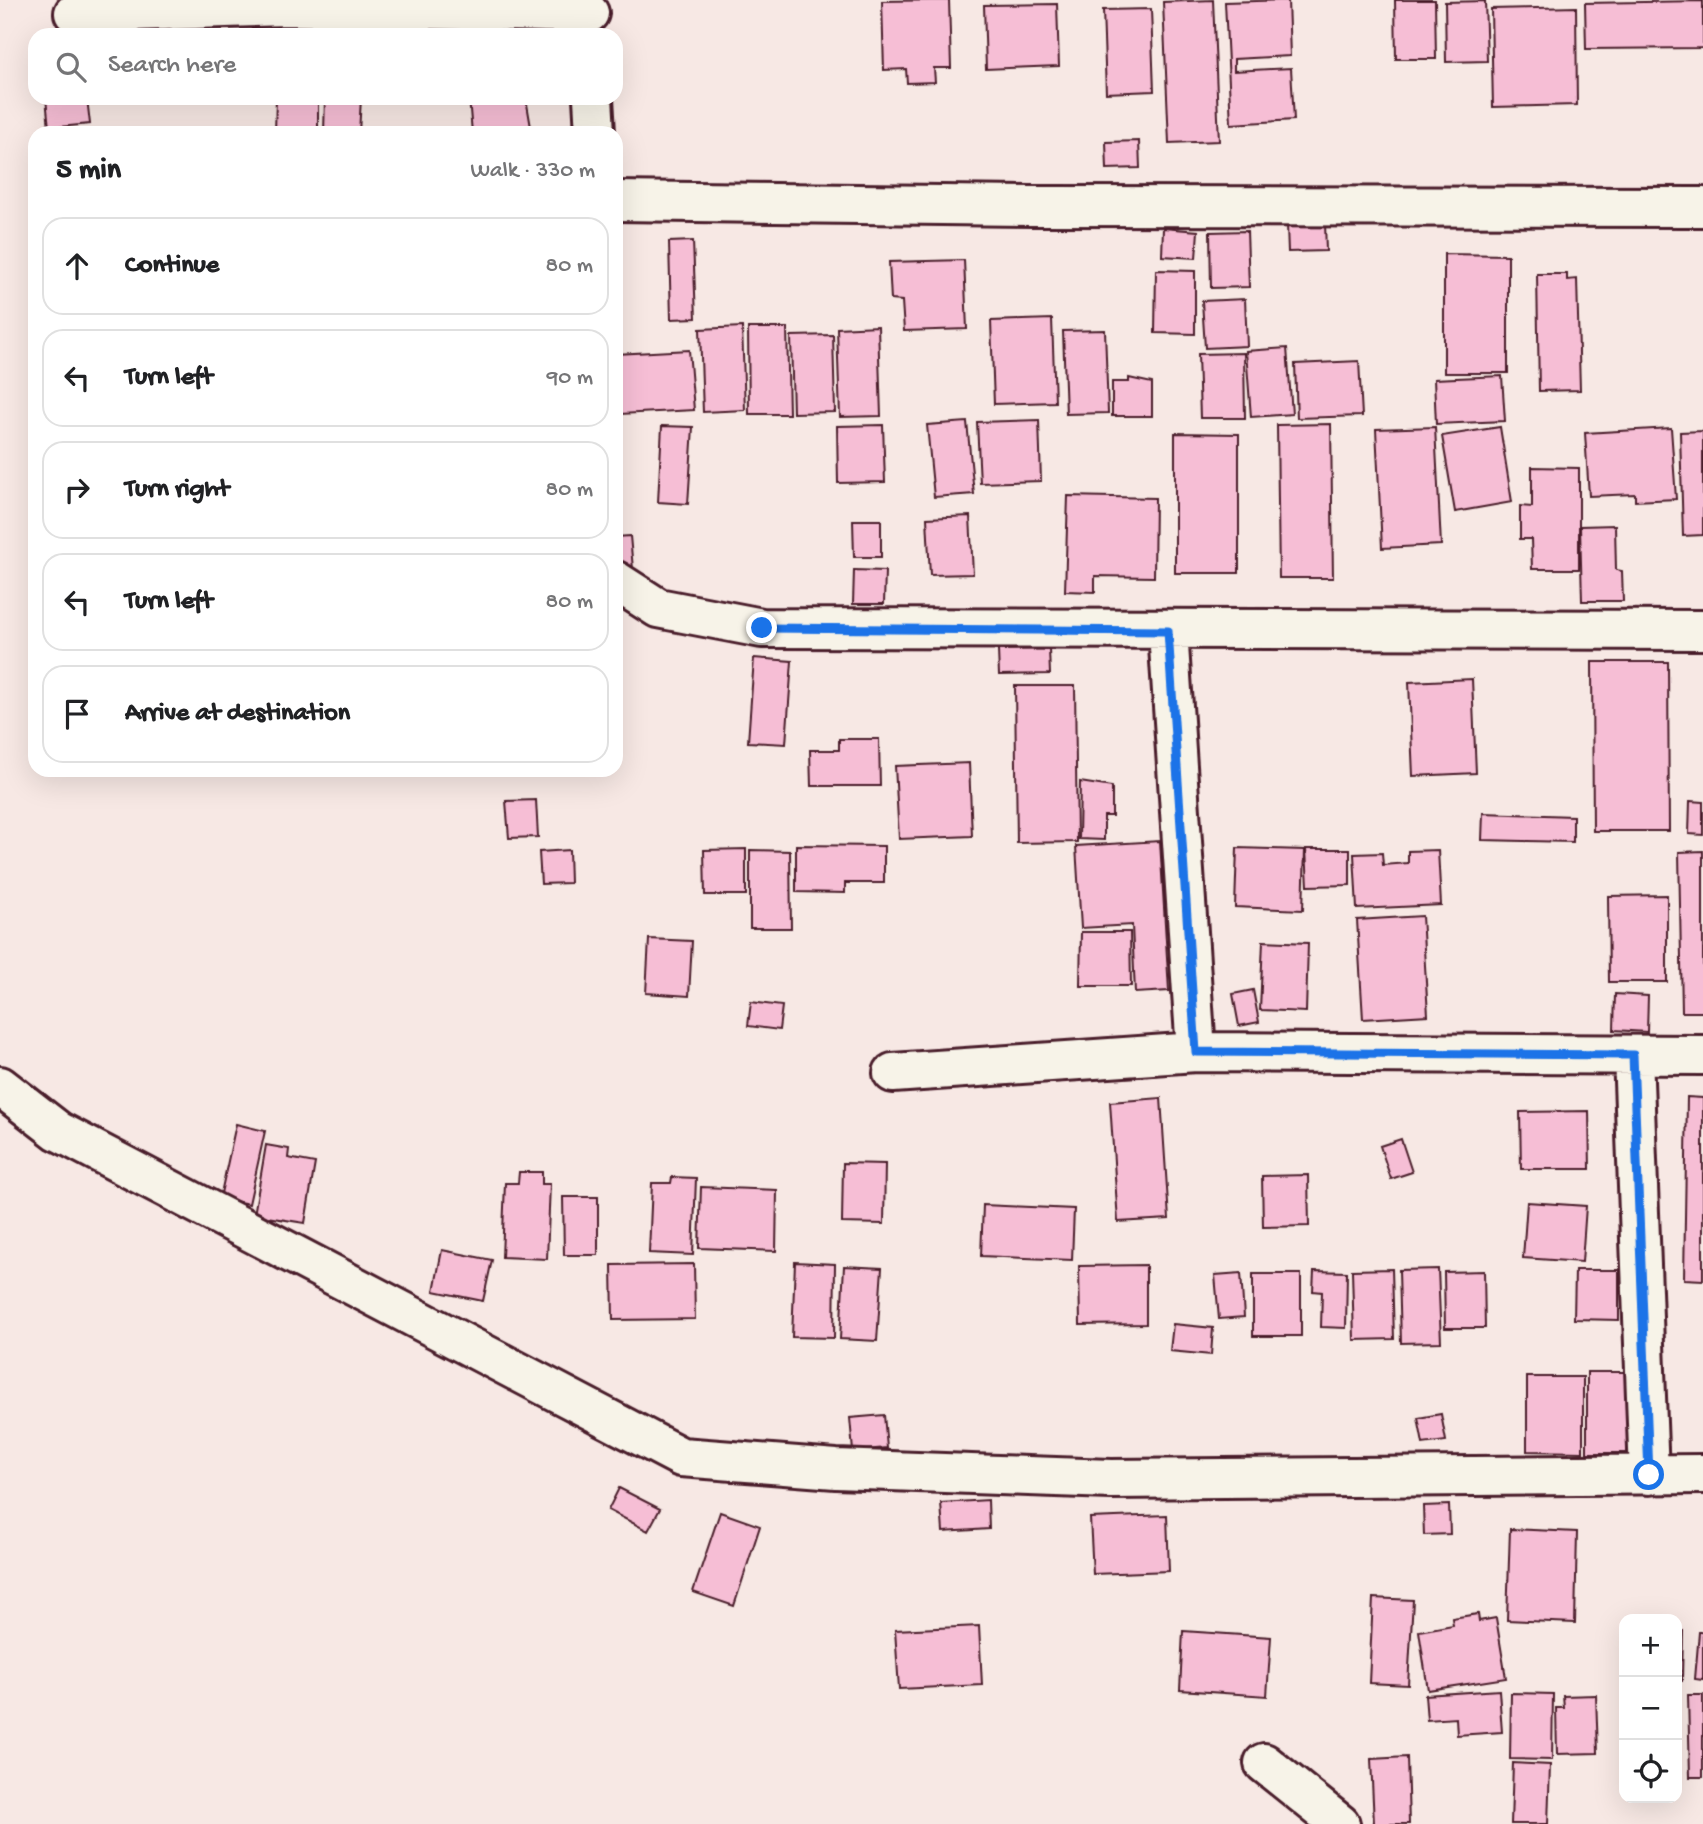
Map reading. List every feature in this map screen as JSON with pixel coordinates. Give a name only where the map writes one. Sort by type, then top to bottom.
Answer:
[{"type":"street","points":[[74,13],[285,6],[589,16]]},
{"type":"street","points":[[593,105],[595,126]]},
{"type":"street","points":[[623,201],[1059,206],[1703,207]]},
{"type":"street","points":[[623,586],[658,608],[762,628],[1703,631]]},
{"type":"street","points":[[1168,631],[1196,1052]]},
{"type":"street","points":[[893,1073],[1196,1052],[1703,1055]]},
{"type":"street","points":[[1633,1055],[1649,1475]]},
{"type":"street","points":[[0,1086],[58,1131],[681,1457],[836,1469],[1111,1479],[1703,1474]]},
{"type":"street","points":[[1264,1763],[1340,1824]]},
{"type":"building","points":[[949,0],[951,68],[934,68],[935,82],[907,83],[906,69],[884,70],[882,1]]},
{"type":"building","points":[[1213,0],[1219,141],[1169,143],[1163,2]]},
{"type":"building","points":[[1288,0],[1290,56],[1234,59],[1234,71],[1291,68],[1294,120],[1231,124],[1225,2]]},
{"type":"building","points":[[1395,0],[1435,0],[1436,59],[1396,59]]},
{"type":"building","points":[[1485,1],[1487,61],[1446,62],[1445,2]]},
{"type":"building","points":[[1703,1],[1703,48],[1586,49],[1585,3]]},
{"type":"building","points":[[1057,4],[1059,66],[986,69],[984,5]]},
{"type":"building","points":[[1576,7],[1577,105],[1493,107],[1491,9]]},
{"type":"building","points":[[1151,9],[1154,91],[1106,93],[1103,10]]},
{"type":"building","points":[[47,105],[88,105],[90,124],[49,126]]},
{"type":"building","points":[[276,105],[318,105],[318,126],[275,126]]},
{"type":"building","points":[[325,105],[361,105],[359,126],[324,126]]},
{"type":"building","points":[[470,105],[527,105],[531,126],[471,126]]},
{"type":"building","points":[[1139,141],[1140,168],[1107,169],[1106,142]]},
{"type":"building","points":[[1325,223],[1326,251],[1288,252],[1287,225]]},
{"type":"building","points":[[1163,228],[1198,231],[1196,258],[1162,256]]},
{"type":"building","points":[[1247,231],[1249,287],[1211,288],[1210,232]]},
{"type":"building","points":[[693,241],[696,318],[671,319],[669,242]]},
{"type":"building","points":[[1444,254],[1508,255],[1508,373],[1444,373]]},
{"type":"building","points":[[964,260],[967,329],[904,331],[902,301],[891,300],[889,262]]},
{"type":"building","points":[[1156,270],[1195,271],[1195,334],[1155,333]]},
{"type":"building","points":[[1537,274],[1567,274],[1567,280],[1577,279],[1580,390],[1539,391]]},
{"type":"building","points":[[1245,299],[1247,346],[1205,348],[1202,301]]},
{"type":"building","points":[[1052,319],[1055,402],[994,404],[991,321]]},
{"type":"building","points":[[878,326],[881,416],[840,417],[837,328]]},
{"type":"building","points":[[742,327],[745,410],[703,412],[700,329]]},
{"type":"building","points":[[748,328],[787,328],[789,414],[749,414]]},
{"type":"building","points":[[1105,330],[1108,413],[1066,414],[1063,331]]},
{"type":"building","points":[[833,335],[835,412],[793,413],[791,336]]},
{"type":"building","points":[[1287,348],[1292,414],[1251,417],[1246,351]]},
{"type":"building","points":[[689,350],[694,410],[623,414],[623,354]]},
{"type":"building","points":[[1244,353],[1245,418],[1200,418],[1198,354]]},
{"type":"building","points":[[1359,361],[1362,416],[1297,418],[1295,364]]},
{"type":"building","points":[[1502,376],[1505,421],[1436,424],[1434,379]]},
{"type":"building","points":[[1129,378],[1152,383],[1152,416],[1112,416],[1112,382],[1129,382]]},
{"type":"building","points":[[1039,420],[1041,481],[980,483],[977,422]]},
{"type":"building","points":[[967,422],[974,494],[934,497],[927,425]]},
{"type":"building","points":[[1331,424],[1333,578],[1279,578],[1277,425]]},
{"type":"building","points":[[883,425],[885,482],[838,483],[837,426]]},
{"type":"building","points":[[662,426],[693,427],[688,504],[658,502]]},
{"type":"building","points":[[1435,427],[1441,545],[1382,548],[1376,429]]},
{"type":"building","points":[[1500,427],[1512,502],[1455,512],[1442,436]]},
{"type":"building","points":[[1671,428],[1676,499],[1635,501],[1635,494],[1589,496],[1585,433]]},
{"type":"building","points":[[1703,431],[1703,535],[1683,536],[1680,432]]},
{"type":"building","points":[[1175,433],[1239,434],[1239,573],[1175,573]]},
{"type":"building","points":[[1532,467],[1579,468],[1579,569],[1532,569],[1531,539],[1520,539],[1520,506],[1532,507]]},
{"type":"building","points":[[1068,496],[1155,498],[1154,577],[1095,576],[1095,592],[1065,591]]},
{"type":"building","points":[[970,516],[973,574],[930,575],[927,518]]},
{"type":"building","points":[[853,520],[881,520],[881,557],[854,557]]},
{"type":"building","points":[[1615,525],[1616,570],[1622,571],[1623,601],[1582,601],[1580,526]]},
{"type":"building","points":[[623,536],[630,536],[633,569],[623,570]]},
{"type":"building","points":[[854,570],[885,571],[884,604],[853,604]]},
{"type":"building","points":[[1049,649],[1050,674],[999,675],[998,650]]},
{"type":"building","points":[[754,658],[792,661],[786,744],[748,742]]},
{"type":"building","points":[[1592,662],[1668,662],[1669,831],[1593,831]]},
{"type":"building","points":[[1472,679],[1476,773],[1413,776],[1409,682]]},
{"type":"building","points":[[1015,686],[1075,686],[1077,842],[1017,843]]},
{"type":"building","points":[[839,739],[879,739],[880,786],[811,786],[810,750],[839,750]]},
{"type":"building","points":[[969,763],[972,836],[899,839],[895,766]]},
{"type":"building","points":[[1080,782],[1112,787],[1112,816],[1104,816],[1104,840],[1079,839]]},
{"type":"building","points":[[536,800],[538,837],[509,838],[506,801]]},
{"type":"building","points":[[1690,801],[1703,802],[1703,835],[1689,834]]},
{"type":"building","points":[[1483,813],[1573,816],[1573,842],[1482,840]]},
{"type":"building","points":[[1160,841],[1169,991],[1135,993],[1132,925],[1081,928],[1076,846]]},
{"type":"building","points":[[796,845],[884,846],[884,883],[845,883],[845,893],[796,892]]},
{"type":"building","points":[[1237,848],[1305,850],[1303,910],[1235,907]]},
{"type":"building","points":[[746,849],[746,895],[705,895],[704,850]]},
{"type":"building","points":[[1306,849],[1350,849],[1350,885],[1308,886]]},
{"type":"building","points":[[569,850],[570,883],[541,884],[539,852]]},
{"type":"building","points":[[750,850],[790,851],[791,928],[750,928]]},
{"type":"building","points":[[1438,850],[1441,905],[1357,909],[1354,854],[1382,853],[1383,865],[1408,863],[1408,851]]},
{"type":"building","points":[[1703,851],[1703,1012],[1682,1012],[1679,852]]},
{"type":"building","points":[[1667,895],[1667,982],[1609,982],[1608,896]]},
{"type":"building","points":[[1422,916],[1428,1015],[1363,1019],[1357,920]]},
{"type":"building","points":[[1081,932],[1130,932],[1131,986],[1080,986]]},
{"type":"building","points":[[649,939],[692,941],[689,996],[646,993]]},
{"type":"building","points":[[1263,941],[1308,943],[1306,1012],[1260,1010]]},
{"type":"building","points":[[1253,990],[1259,1022],[1239,1026],[1233,994]]},
{"type":"building","points":[[1615,994],[1648,996],[1647,1032],[1614,1030]]},
{"type":"building","points":[[751,1002],[782,1006],[779,1030],[748,1026]]},
{"type":"building","points":[[1687,1097],[1703,1098],[1703,1280],[1684,1279]]},
{"type":"building","points":[[1161,1098],[1169,1219],[1118,1222],[1110,1102]]},
{"type":"building","points":[[1589,1111],[1590,1169],[1521,1169],[1520,1112]]},
{"type":"building","points":[[236,1124],[265,1131],[249,1204],[220,1198]]},
{"type":"building","points":[[1401,1139],[1412,1172],[1391,1179],[1380,1146]]},
{"type":"building","points":[[266,1145],[289,1149],[288,1158],[315,1163],[305,1223],[254,1215]]},
{"type":"building","points":[[843,1163],[885,1164],[884,1224],[842,1223]]},
{"type":"building","points":[[519,1172],[542,1172],[542,1184],[550,1184],[547,1259],[502,1257],[505,1183],[518,1183]]},
{"type":"building","points":[[1308,1175],[1309,1226],[1263,1227],[1262,1176]]},
{"type":"building","points":[[672,1177],[696,1178],[693,1255],[649,1253],[652,1183],[671,1183]]},
{"type":"building","points":[[701,1187],[777,1190],[776,1251],[699,1248]]},
{"type":"building","points":[[563,1197],[598,1197],[598,1255],[564,1255]]},
{"type":"building","points":[[1527,1202],[1586,1206],[1582,1262],[1523,1258]]},
{"type":"building","points":[[983,1205],[1074,1209],[1072,1260],[981,1256]]},
{"type":"building","points":[[442,1250],[492,1260],[483,1301],[434,1291]]},
{"type":"building","points":[[795,1262],[835,1264],[834,1338],[792,1337]]},
{"type":"building","points":[[694,1264],[695,1319],[613,1320],[612,1265]]},
{"type":"building","points":[[1146,1265],[1146,1324],[1080,1325],[1079,1266]]},
{"type":"building","points":[[844,1266],[882,1268],[877,1341],[840,1339]]},
{"type":"building","points":[[1392,1269],[1394,1339],[1354,1340],[1352,1270]]},
{"type":"building","points":[[1438,1269],[1441,1342],[1401,1343],[1399,1270]]},
{"type":"building","points":[[1575,1270],[1619,1270],[1619,1320],[1574,1319]]},
{"type":"building","points":[[1314,1271],[1347,1272],[1346,1328],[1321,1327],[1322,1292],[1313,1291]]},
{"type":"building","points":[[1484,1271],[1485,1328],[1445,1328],[1444,1272]]},
{"type":"building","points":[[1241,1273],[1244,1317],[1219,1319],[1215,1275]]},
{"type":"building","points":[[1253,1274],[1301,1274],[1301,1336],[1253,1336]]},
{"type":"building","points":[[1173,1324],[1213,1328],[1211,1355],[1170,1351]]},
{"type":"building","points":[[1587,1372],[1627,1372],[1627,1453],[1587,1453]]},
{"type":"building","points":[[1527,1377],[1583,1377],[1583,1452],[1527,1451]]},
{"type":"building","points":[[1441,1414],[1446,1441],[1423,1444],[1418,1418]]},
{"type":"building","points":[[884,1415],[887,1448],[853,1451],[850,1418]]},
{"type":"building","points":[[619,1488],[660,1509],[648,1531],[608,1510]]},
{"type":"building","points":[[988,1500],[989,1529],[943,1532],[941,1503]]},
{"type":"building","points":[[1449,1505],[1450,1534],[1424,1535],[1423,1506]]},
{"type":"building","points":[[720,1512],[760,1526],[734,1606],[693,1592]]},
{"type":"building","points":[[1167,1515],[1169,1571],[1093,1574],[1090,1518]]},
{"type":"building","points":[[1510,1529],[1577,1532],[1575,1623],[1507,1620]]},
{"type":"building","points":[[1373,1598],[1413,1600],[1408,1685],[1369,1683]]},
{"type":"building","points":[[1478,1614],[1479,1621],[1496,1618],[1506,1678],[1428,1690],[1419,1631],[1453,1625],[1452,1618]]},
{"type":"building","points":[[979,1626],[982,1685],[899,1689],[895,1630]]},
{"type":"building","points":[[1183,1631],[1271,1637],[1267,1696],[1180,1690]]},
{"type":"building","points":[[1699,1632],[1703,1632],[1703,1680],[1695,1679]]},
{"type":"building","points":[[1499,1690],[1502,1732],[1457,1735],[1456,1718],[1427,1720],[1425,1695]]},
{"type":"building","points":[[1511,1693],[1553,1694],[1552,1760],[1510,1759]]},
{"type":"building","points":[[1596,1695],[1598,1753],[1557,1754],[1556,1708],[1564,1708],[1563,1696]]},
{"type":"building","points":[[1688,1695],[1703,1695],[1703,1777],[1690,1777]]},
{"type":"building","points":[[1407,1757],[1409,1824],[1374,1824],[1371,1759]]},
{"type":"building","points":[[1513,1763],[1550,1765],[1548,1824],[1511,1824]]},
{"type":"route","points":[[762,628],[1168,631],[1196,1052],[1633,1055],[1649,1475]]}]
